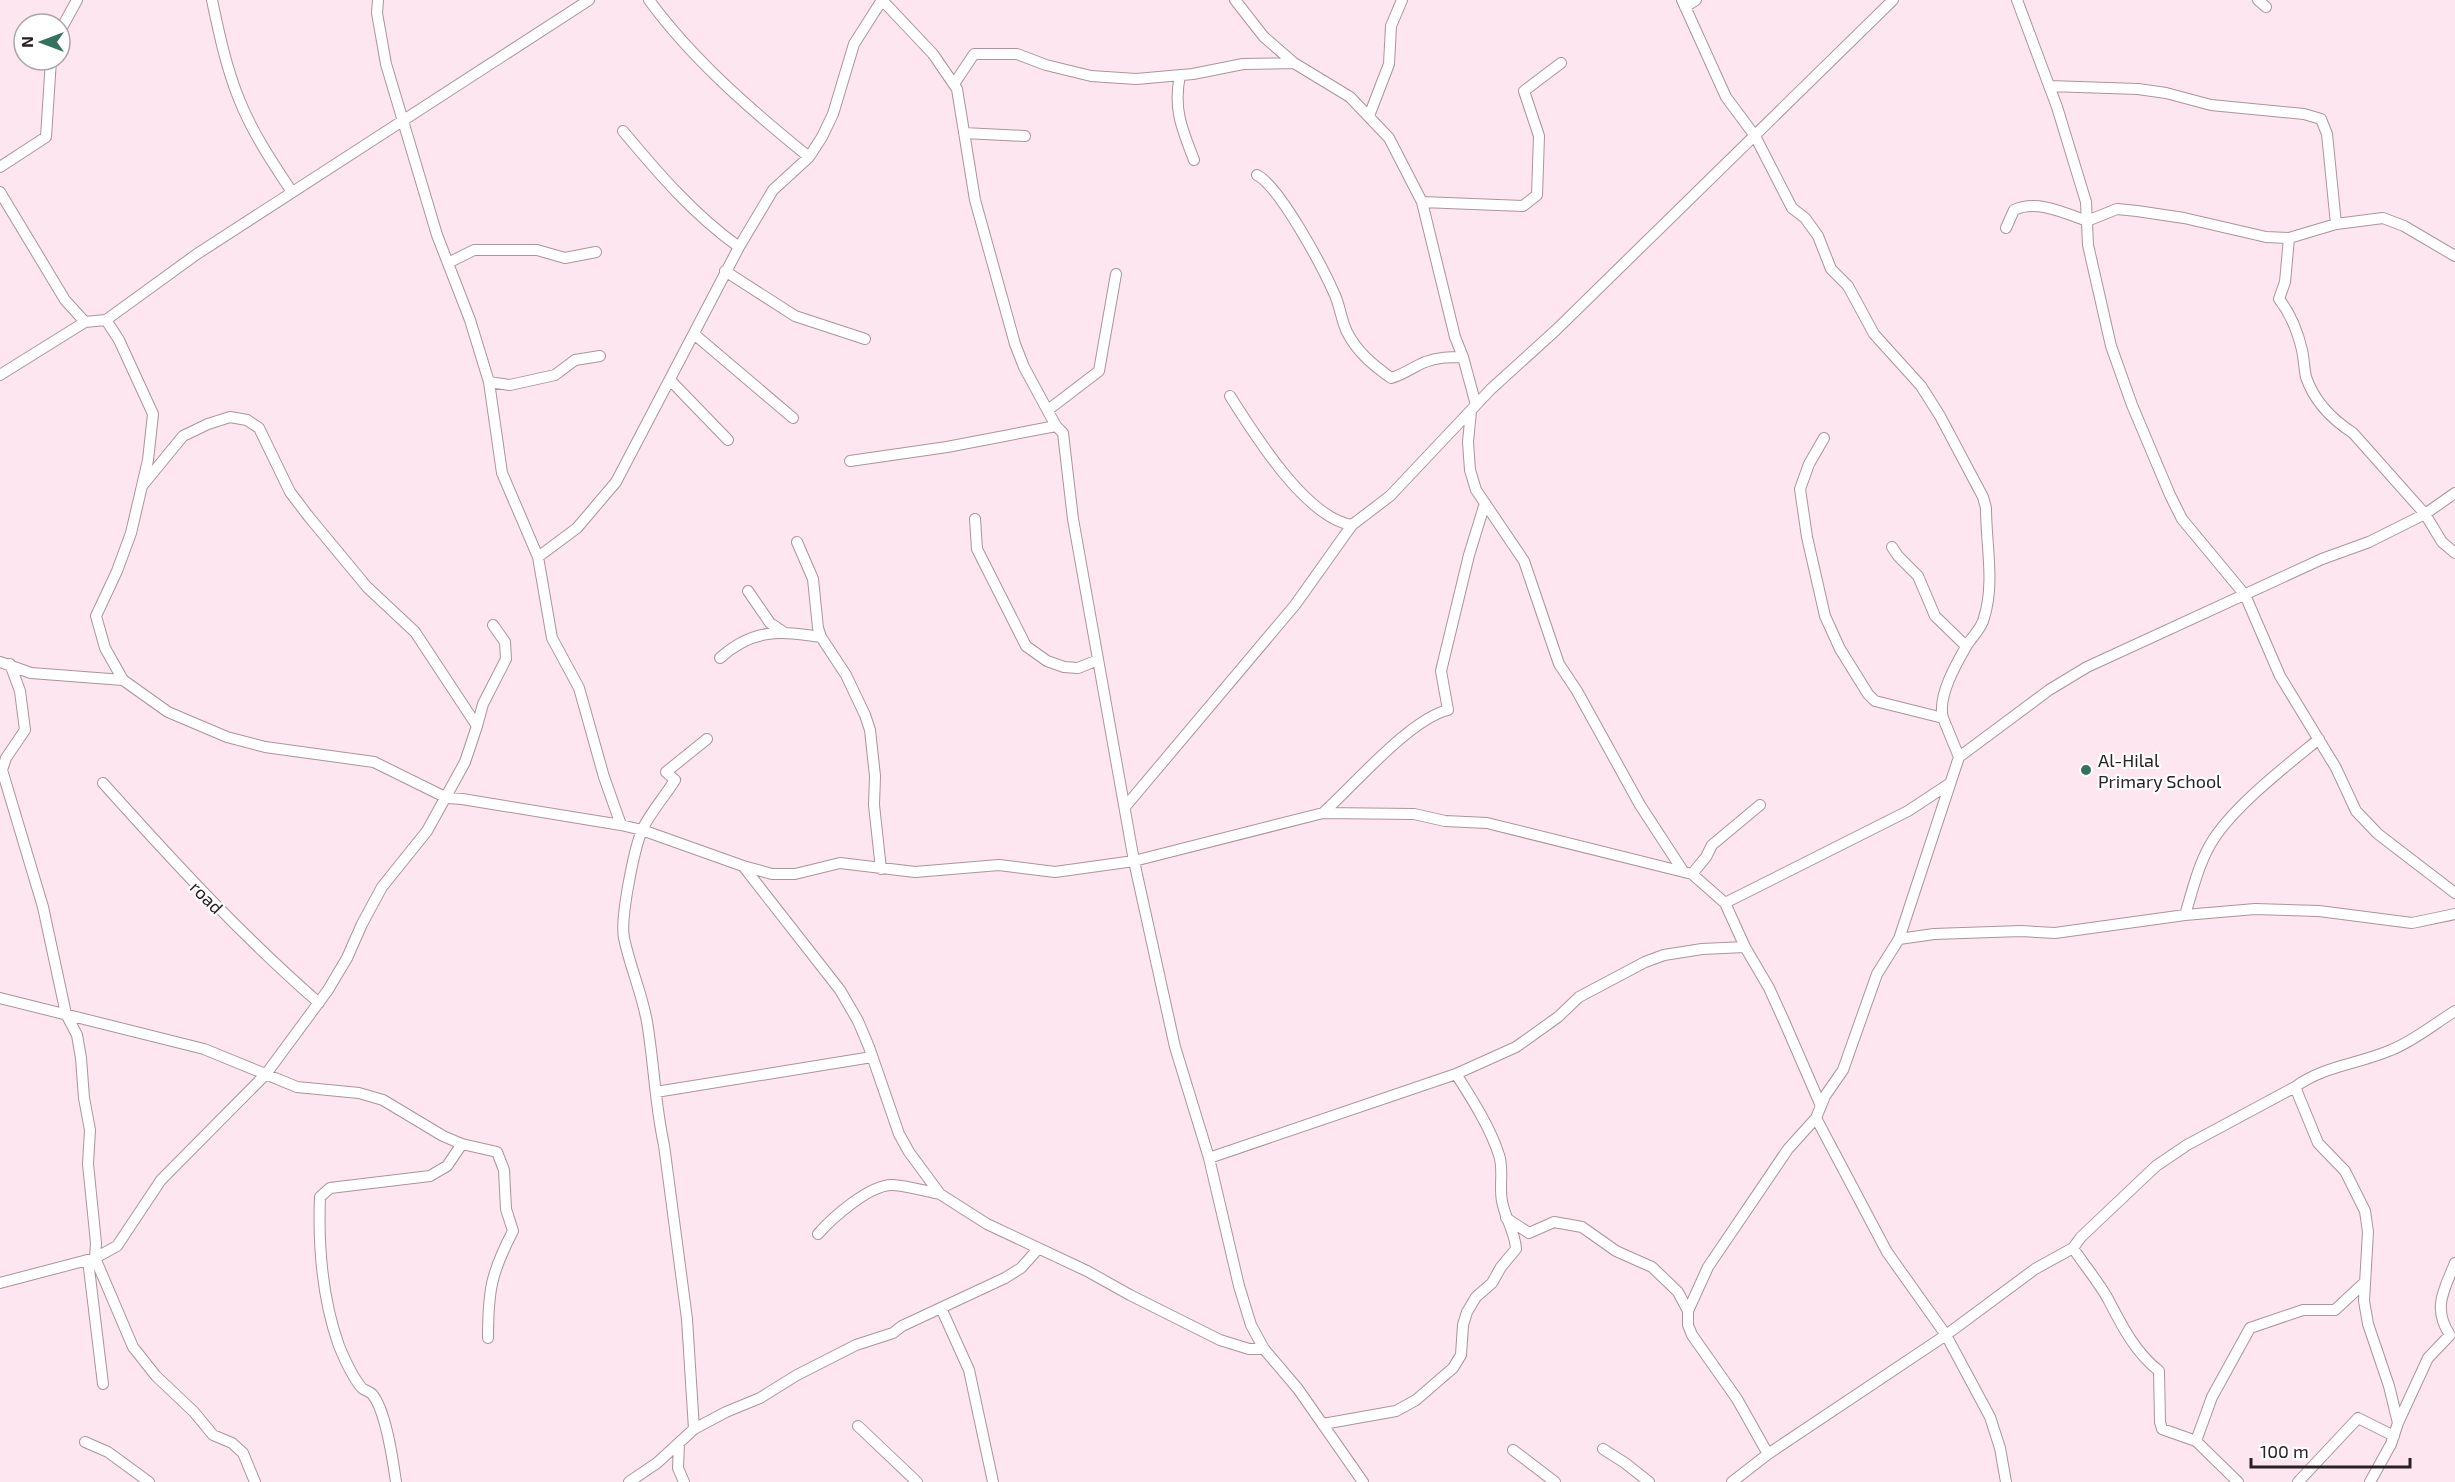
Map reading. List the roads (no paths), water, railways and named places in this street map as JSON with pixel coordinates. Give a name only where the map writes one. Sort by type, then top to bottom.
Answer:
[{"type":"street","points":[[212,0],[227,66],[239,100],[257,137],[292,192]]},
{"type":"street","points":[[378,0],[386,64],[437,235],[470,320],[489,382],[502,473],[537,557],[552,638],[579,688],[604,777],[621,825]]},
{"type":"street","points":[[0,375],[86,322],[106,320],[197,254],[403,118],[589,0]]},
{"type":"street","points":[[649,0],[680,40],[754,112],[809,157]]},
{"type":"street","points":[[537,557],[577,528],[616,482],[725,271],[773,190],[809,157],[822,137],[833,114],[854,44],[882,0],[933,54],[957,89],[975,200],[1015,344],[1024,367],[1056,426],[1063,433],[1073,519],[1134,861],[1175,1047],[1209,1158],[1239,1286],[1251,1325],[1264,1349],[1298,1389],[1363,1482]]},
{"type":"street","points":[[1235,0],[1264,38],[1294,63],[1350,97],[1389,138],[1422,202],[1455,337],[1463,357],[1473,408],[1468,442],[1470,470],[1476,489],[1524,561],[1559,664],[1640,805],[1688,873],[1725,903],[1745,947],[1769,988],[1821,1106]]},
{"type":"street","points":[[1696,0],[1683,3],[1726,97],[1755,136],[1792,208],[1805,218],[1818,236],[1831,268],[1848,286],[1874,334],[1921,386],[1940,416],[1983,497],[1986,508],[1991,586],[1984,620],[1966,646],[1943,695],[1940,708],[1959,757]]},
{"type":"street","points":[[1125,807],[1295,605],[1352,525],[1390,496],[1473,408],[1893,0]]},
{"type":"street","points":[[2017,0],[2049,86],[2086,202],[2088,245],[2111,346],[2153,455],[2182,519],[2245,595],[2280,676],[2336,768],[2356,811],[2366,823],[2454,891]]},
{"type":"street","points":[[1369,116],[1389,64],[1391,26],[1400,2]]},
{"type":"street","points":[[954,84],[974,54],[1017,54],[1046,65],[1091,76],[1136,79],[1180,75],[1243,64],[1294,63]]},
{"type":"street","points":[[1422,202],[1523,206],[1537,195],[1539,136],[1524,91],[1561,63]]},
{"type":"street","points":[[1,162],[46,137],[50,72]]},
{"type":"street","points":[[1180,75],[1176,94],[1180,124],[1194,160]]},
{"type":"street","points":[[2049,86],[2138,89],[2166,93],[2211,105],[2304,114],[2321,119],[2327,134],[2336,224]]},
{"type":"street","points":[[624,131],[648,161],[710,226],[739,247]]},
{"type":"street","points":[[964,133],[1025,136]]},
{"type":"street","points":[[1257,175],[1266,180],[1302,234],[1334,293],[1347,331],[1371,363],[1391,378],[1400,376],[1427,362],[1441,358],[1463,357]]},
{"type":"street","points":[[0,192],[65,300],[86,322]]},
{"type":"street","points":[[2006,228],[2014,210],[2023,205],[2054,209],[2087,221],[2117,209],[2137,211],[2184,218],[2266,237],[2289,238],[2336,224],[2383,218],[2404,226],[2455,256]]},
{"type":"street","points":[[2289,238],[2285,282],[2279,299],[2287,309],[2302,349],[2307,378],[2325,410],[2339,424],[2353,433],[2425,514],[2442,542],[2455,553]]},
{"type":"street","points":[[448,263],[474,250],[537,250],[565,258],[596,252]]},
{"type":"street","points":[[725,271],[795,316],[865,339]]},
{"type":"street","points":[[1048,410],[1099,371],[1116,274]]},
{"type":"street","points":[[106,320],[119,340],[153,414],[148,460],[131,533],[117,572],[96,616],[105,648],[123,680],[168,712],[226,737],[265,747],[374,762],[447,798],[621,825],[772,874],[795,874],[840,863],[915,872],[999,865],[1055,872],[1134,861],[1323,813],[1405,813],[1445,821],[1487,822],[1688,873]]},
{"type":"street","points":[[693,334],[793,418]]},
{"type":"street","points":[[489,382],[510,386],[555,375],[575,360],[600,356]]},
{"type":"street","points":[[670,380],[728,440]]},
{"type":"street","points":[[1230,396],[1251,430],[1299,490],[1323,513],[1340,523],[1352,525]]},
{"type":"street","points":[[142,486],[183,436],[230,417],[248,420],[259,428],[296,500],[367,587],[414,632],[477,726]]},
{"type":"street","points":[[850,461],[947,447],[1056,426]]},
{"type":"street","points":[[1824,438],[1809,464],[1800,489],[1807,537],[1825,616],[1840,649],[1875,701],[1943,718]]},
{"type":"street","points":[[1768,1454],[1737,1399],[1692,1335],[1688,1325],[1688,1311],[1698,1284],[1718,1251],[1788,1149],[1816,1118],[1825,1096],[1843,1070],[1877,974],[1899,939],[1959,757],[2049,690],[2079,671],[2322,559],[2369,542],[2425,514],[2455,493]]},
{"type":"street","points":[[1323,813],[1416,726],[1435,713],[1448,710],[1441,671],[1469,555],[1485,504]]},
{"type":"street","points":[[975,519],[979,555],[1026,646],[1047,661],[1064,667],[1078,668],[1098,660]]},
{"type":"street","points":[[796,542],[813,579],[821,637],[846,675],[870,730],[875,776],[874,805],[881,869]]},
{"type":"street","points":[[1892,547],[1918,576],[1935,616],[1966,646]]},
{"type":"street","points":[[748,591],[770,623],[783,631]]},
{"type":"street","points":[[0,1283],[92,1259],[117,1246],[161,1180],[266,1074],[318,1003],[347,958],[382,887],[427,831],[447,798],[465,762],[483,704],[506,659],[505,642],[493,625]]},
{"type":"street","points":[[720,658],[736,644],[757,635],[783,631],[821,637]]},
{"type":"street","points":[[5,663],[31,673],[123,680]]},
{"type":"street","points":[[5,663],[20,692],[26,730],[6,758],[2,770],[43,907],[66,1014],[77,1035],[81,1058],[84,1098],[90,1130],[88,1164],[96,1244],[92,1259],[103,1384]]},
{"type":"street","points":[[693,1429],[683,1285],[664,1145],[658,1118],[646,1014],[624,936],[626,897],[642,830],[675,780],[666,772],[707,739]]},
{"type":"street","points":[[2185,915],[2203,860],[2211,844],[2230,819],[2319,739]]},
{"type":"street","name":"road","points":[[103,783],[187,876],[268,959],[318,1003]]},
{"type":"street","points":[[1725,903],[1908,811],[1949,784]]},
{"type":"street","points":[[1688,873],[1706,857],[1712,845],[1760,805]]},
{"type":"street","points":[[743,866],[840,990],[858,1021],[899,1134],[909,1152],[940,1194],[987,1224],[1088,1271],[1130,1295],[1220,1340],[1249,1349],[1264,1349]]},
{"type":"street","points":[[1899,939],[1934,934],[2021,931],[2055,933],[2185,915],[2255,909],[2319,911],[2412,923],[2455,914]]},
{"type":"street","points":[[1209,1158],[1456,1074],[1516,1047],[1558,1017],[1579,997],[1628,969],[1664,955],[1702,949],[1745,947]]},
{"type":"street","points":[[0,998],[28,1007],[66,1014],[204,1049],[297,1088],[358,1094],[382,1100],[418,1122],[462,1144],[497,1152],[504,1170],[506,1209],[513,1232],[501,1255],[488,1298],[488,1338]]},
{"type":"street","points":[[1732,1482],[1768,1454],[1946,1335],[2035,1269],[2073,1248],[2081,1237],[2156,1166],[2187,1145],[2321,1071],[2365,1060],[2396,1048],[2455,1011]]},
{"type":"street","points":[[656,1092],[872,1057]]},
{"type":"street","points":[[1323,1424],[1396,1411],[1416,1400],[1453,1368],[1461,1355],[1463,1325],[1467,1312],[1476,1297],[1492,1283],[1501,1267],[1516,1249],[1515,1235],[1506,1218],[1501,1200],[1500,1157],[1476,1105],[1456,1074]]},
{"type":"street","points":[[2295,1087],[2318,1143],[2345,1171],[2365,1211],[2368,1232],[2364,1301],[2368,1324],[2390,1386],[2398,1423]]},
{"type":"street","points":[[1816,1118],[1887,1252],[1946,1335],[1990,1418],[2000,1448],[2006,1482]]},
{"type":"street","points":[[396,1482],[393,1454],[378,1406],[371,1394],[361,1388],[340,1347],[328,1307],[322,1276],[320,1197],[330,1188],[430,1176],[447,1166],[462,1144]]},
{"type":"street","points":[[818,1234],[831,1219],[882,1187],[892,1185],[940,1194]]},
{"type":"street","points":[[1506,1218],[1529,1233],[1554,1222],[1582,1227],[1616,1251],[1653,1267],[1678,1292],[1688,1311]]},
{"type":"street","points":[[2073,1248],[2107,1297],[2119,1323],[2136,1348],[2159,1371],[2162,1429],[2196,1442],[2238,1482]]},
{"type":"street","points":[[629,1482],[657,1463],[693,1429],[760,1398],[797,1375],[856,1345],[893,1332],[1005,1278],[1021,1268],[1038,1249]]},
{"type":"street","points":[[92,1259],[133,1347],[156,1376],[194,1412],[213,1435],[232,1443],[243,1453],[255,1482]]},
{"type":"street","points":[[2370,1482],[2394,1436],[2428,1358],[2453,1335],[2441,1321],[2439,1306],[2455,1263]]},
{"type":"street","points":[[2196,1442],[2212,1397],[2250,1328],[2303,1310],[2335,1310],[2364,1282]]},
{"type":"street","points":[[941,1308],[969,1370],[992,1482]]},
{"type":"street","points":[[2298,1482],[2358,1418],[2394,1436]]},
{"type":"street","points":[[858,1426],[917,1482]]},
{"type":"street","points":[[85,1442],[108,1452],[149,1482]]},
{"type":"street","points":[[679,1443],[678,1468],[684,1482]]},
{"type":"street","points":[[1603,1449],[1649,1482]]},
{"type":"street","points":[[1513,1450],[1555,1482]]},
{"type":"place","name":"Al-Hilal Primary School","points":[[2086,770]]}]
